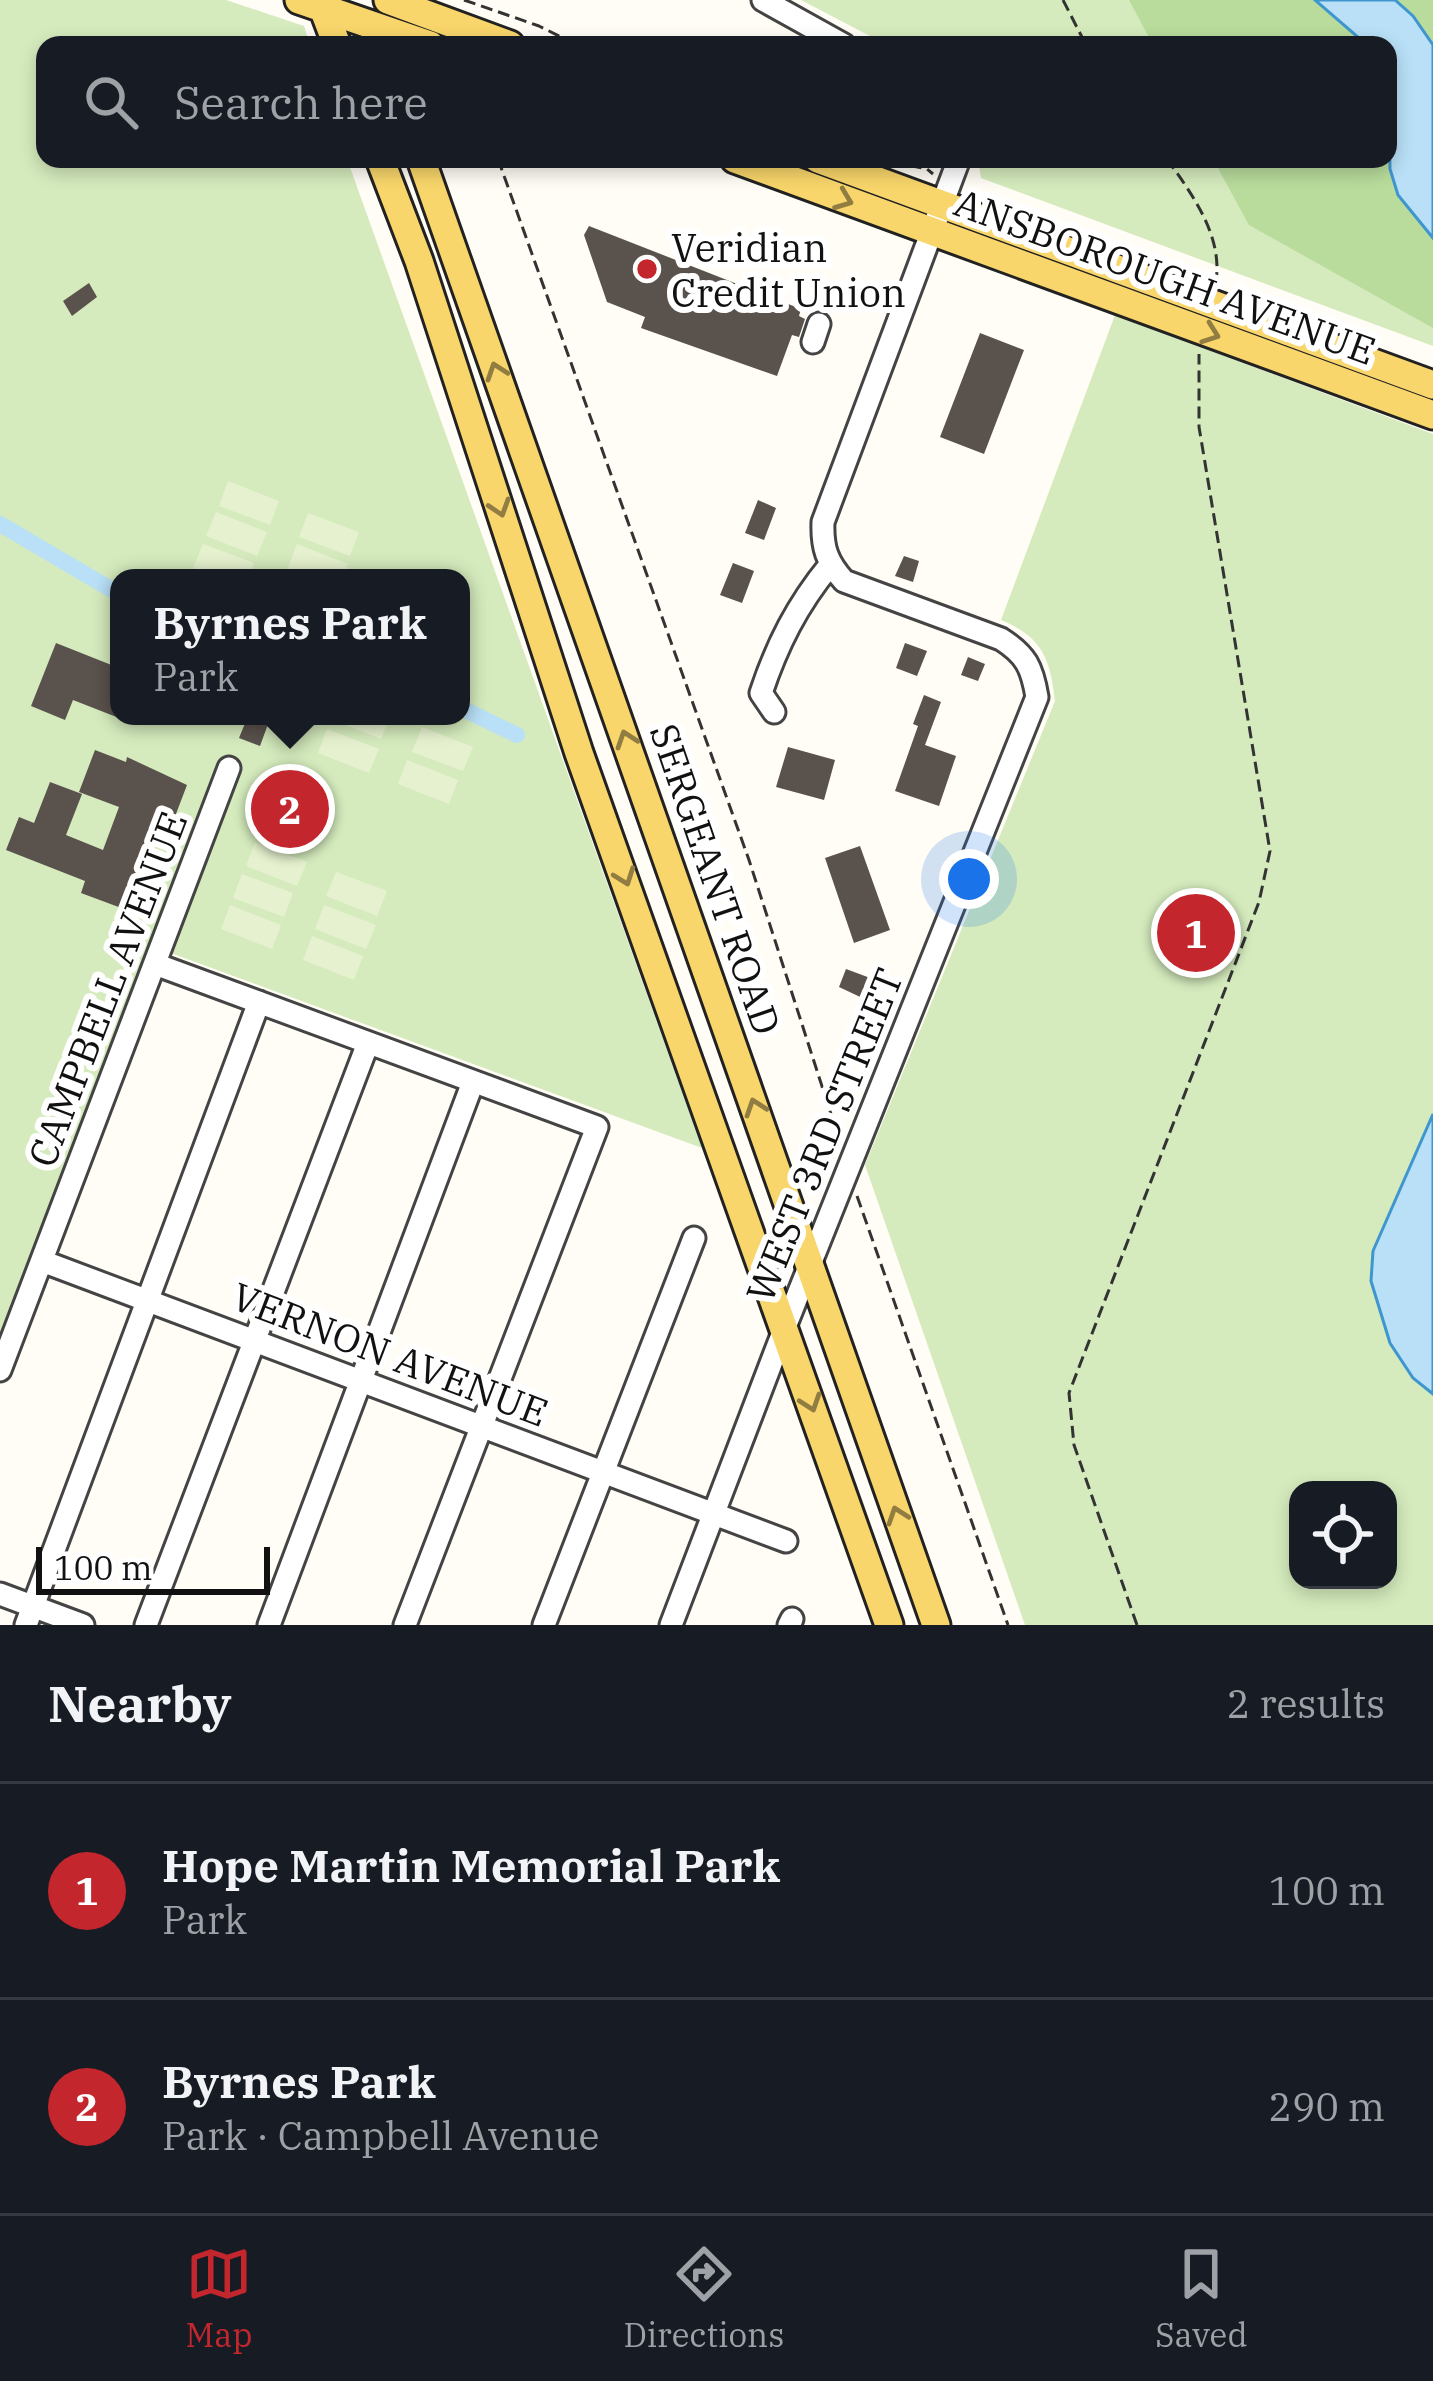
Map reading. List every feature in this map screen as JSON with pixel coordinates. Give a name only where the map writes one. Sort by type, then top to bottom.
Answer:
[{"type":"main road","points":[[314,3],[467,36]]},
{"type":"main road","points":[[314,3],[332,36]]},
{"type":"main road","points":[[377,17],[413,36]]},
{"type":"main road","points":[[383,168],[419,261],[579,753],[889,1625]]},
{"type":"main road","name":"SERGEANT ROAD","points":[[424,168],[936,1625]]},
{"type":"main road","name":"ANSBOROUGH AVENUE","points":[[759,168],[1433,415]]},
{"type":"main road","name":"ANSBOROUGH AVENUE","points":[[842,168],[1433,385]]},
{"type":"street","points":[[763,0],[828,36]]},
{"type":"street","points":[[773,712],[761,693],[774,653],[801,599],[830,566],[822,545],[824,522],[956,168]]},
{"type":"street","name":"WEST 3RD STREET","points":[[670,1625],[1036,697],[1033,672],[1023,653],[1001,639],[866,592],[844,581],[830,566]]},
{"type":"street","name":"CAMPBELL AVENUE","points":[[0,1370],[229,768]]},
{"type":"street","points":[[155,964],[597,1127],[405,1625]]},
{"type":"street","points":[[29,1616],[260,1002]]},
{"type":"street","points":[[146,1625],[368,1042]]},
{"type":"street","points":[[269,1625],[473,1082]]},
{"type":"street","points":[[544,1625],[694,1238]]},
{"type":"street","name":"VERNON AVENUE","points":[[42,1261],[786,1540]]},
{"type":"street","points":[[0,1594],[29,1616],[83,1625]]},
{"type":"path","points":[[464,0],[559,36]]},
{"type":"path","points":[[1063,0],[1081,36]]},
{"type":"path","points":[[501,168],[749,860],[838,1136]]},
{"type":"path","points":[[1173,168],[1205,219],[1220,260],[1210,303]]},
{"type":"path","points":[[1137,1625],[1074,1445],[1069,1393],[1259,902],[1270,851],[1199,427],[1198,346],[1203,332]]},
{"type":"path","points":[[855,1189],[1008,1625]]},
{"type":"green space","points":[[0,0],[226,0],[304,26],[307,36],[36,36],[36,168],[350,168],[702,1148],[149,945],[0,1334]]},
{"type":"green space","points":[[801,0],[1433,0],[1433,346],[981,178],[979,168],[1397,168],[1397,36],[870,36]]},
{"type":"green space","points":[[1129,0],[1433,0],[1433,328],[1249,225],[1218,168],[1397,168],[1397,36],[1148,36]]},
{"type":"green space","points":[[1115,315],[1433,434],[1433,1625],[1025,1625],[865,1165],[1055,701],[1042,651],[1001,620]]},
{"type":"green space","points":[[228,481],[279,501],[270,525],[219,506]]},
{"type":"green space","points":[[216,512],[267,532],[257,556],[206,536]]},
{"type":"green space","points":[[308,513],[359,532],[350,556],[299,537]]},
{"type":"green space","points":[[203,544],[254,563],[252,569],[193,568]]},
{"type":"green space","points":[[297,544],[348,564],[346,569],[288,568]]},
{"type":"green space","points":[[345,725],[386,725],[381,739]]},
{"type":"green space","points":[[422,727],[473,747],[463,771],[412,752]]},
{"type":"green space","points":[[327,729],[379,749],[369,773],[318,753]]},
{"type":"green space","points":[[407,760],[458,780],[449,804],[398,784]]},
{"type":"green space","points":[[255,842],[307,862],[297,886],[246,866]]},
{"type":"green space","points":[[336,872],[387,891],[377,916],[326,896]]},
{"type":"green space","points":[[242,874],[293,893],[284,917],[233,898]]},
{"type":"green space","points":[[230,905],[281,925],[272,949],[221,929]]},
{"type":"green space","points":[[324,905],[376,925],[366,949],[315,929]]},
{"type":"green space","points":[[312,936],[363,956],[354,980],[303,960]]},
{"type":"water","points":[[1315,0],[1395,0],[1433,45],[1433,238],[1398,195],[1390,169],[1397,168],[1397,36],[1357,36]]},
{"type":"water","points":[[1433,1114],[1433,1394],[1413,1378],[1390,1343],[1371,1281],[1373,1251]]},
{"type":"building","name":"Veridian Credit Union","points":[[589,226],[801,309],[799,316],[805,319],[799,337],[792,335],[777,376],[641,328],[645,317],[607,302],[584,235]]},
{"type":"building","points":[[89,283],[97,297],[72,316],[63,301]]},
{"type":"building","points":[[980,333],[1024,350],[984,454],[940,437]]},
{"type":"building","points":[[758,500],[776,508],[764,540],[745,533]]},
{"type":"building","points":[[904,556],[919,561],[913,582],[895,576]]},
{"type":"building","points":[[733,563],[754,571],[742,603],[720,595]]},
{"type":"building","points":[[56,643],[110,664],[110,714],[73,700],[65,720],[31,706]]},
{"type":"building","points":[[905,643],[927,651],[917,676],[896,668]]},
{"type":"building","points":[[968,657],[985,664],[978,681],[961,675]]},
{"type":"building","points":[[924,695],[941,702],[925,745],[956,756],[939,806],[895,791]]},
{"type":"building","points":[[244,725],[268,725],[260,746],[239,738]]},
{"type":"building","points":[[788,747],[835,760],[824,800],[776,787]]},
{"type":"building","points":[[95,750],[126,762],[127,757],[187,785],[171,827],[157,822],[141,864],[155,870],[140,915],[81,893],[85,881],[6,850],[19,817],[34,823],[50,782],[82,794],[66,835],[103,850],[119,807],[79,792]]},
{"type":"building","points":[[860,846],[890,930],[854,943],[825,858]]},
{"type":"building","points":[[846,969],[881,982],[873,1003],[839,987]]},
{"type":"waterway","points":[[0,524],[110,589]]},
{"type":"waterway","points":[[470,712],[517,735]]},
{"type":"place","name":"Veridian Credit Union","points":[[647,269]]},
{"type":"place","name":"Byrnes Park","points":[[290,809]]},
{"type":"place","name":"Hope Martin Memorial Park","points":[[1196,933]]}]
